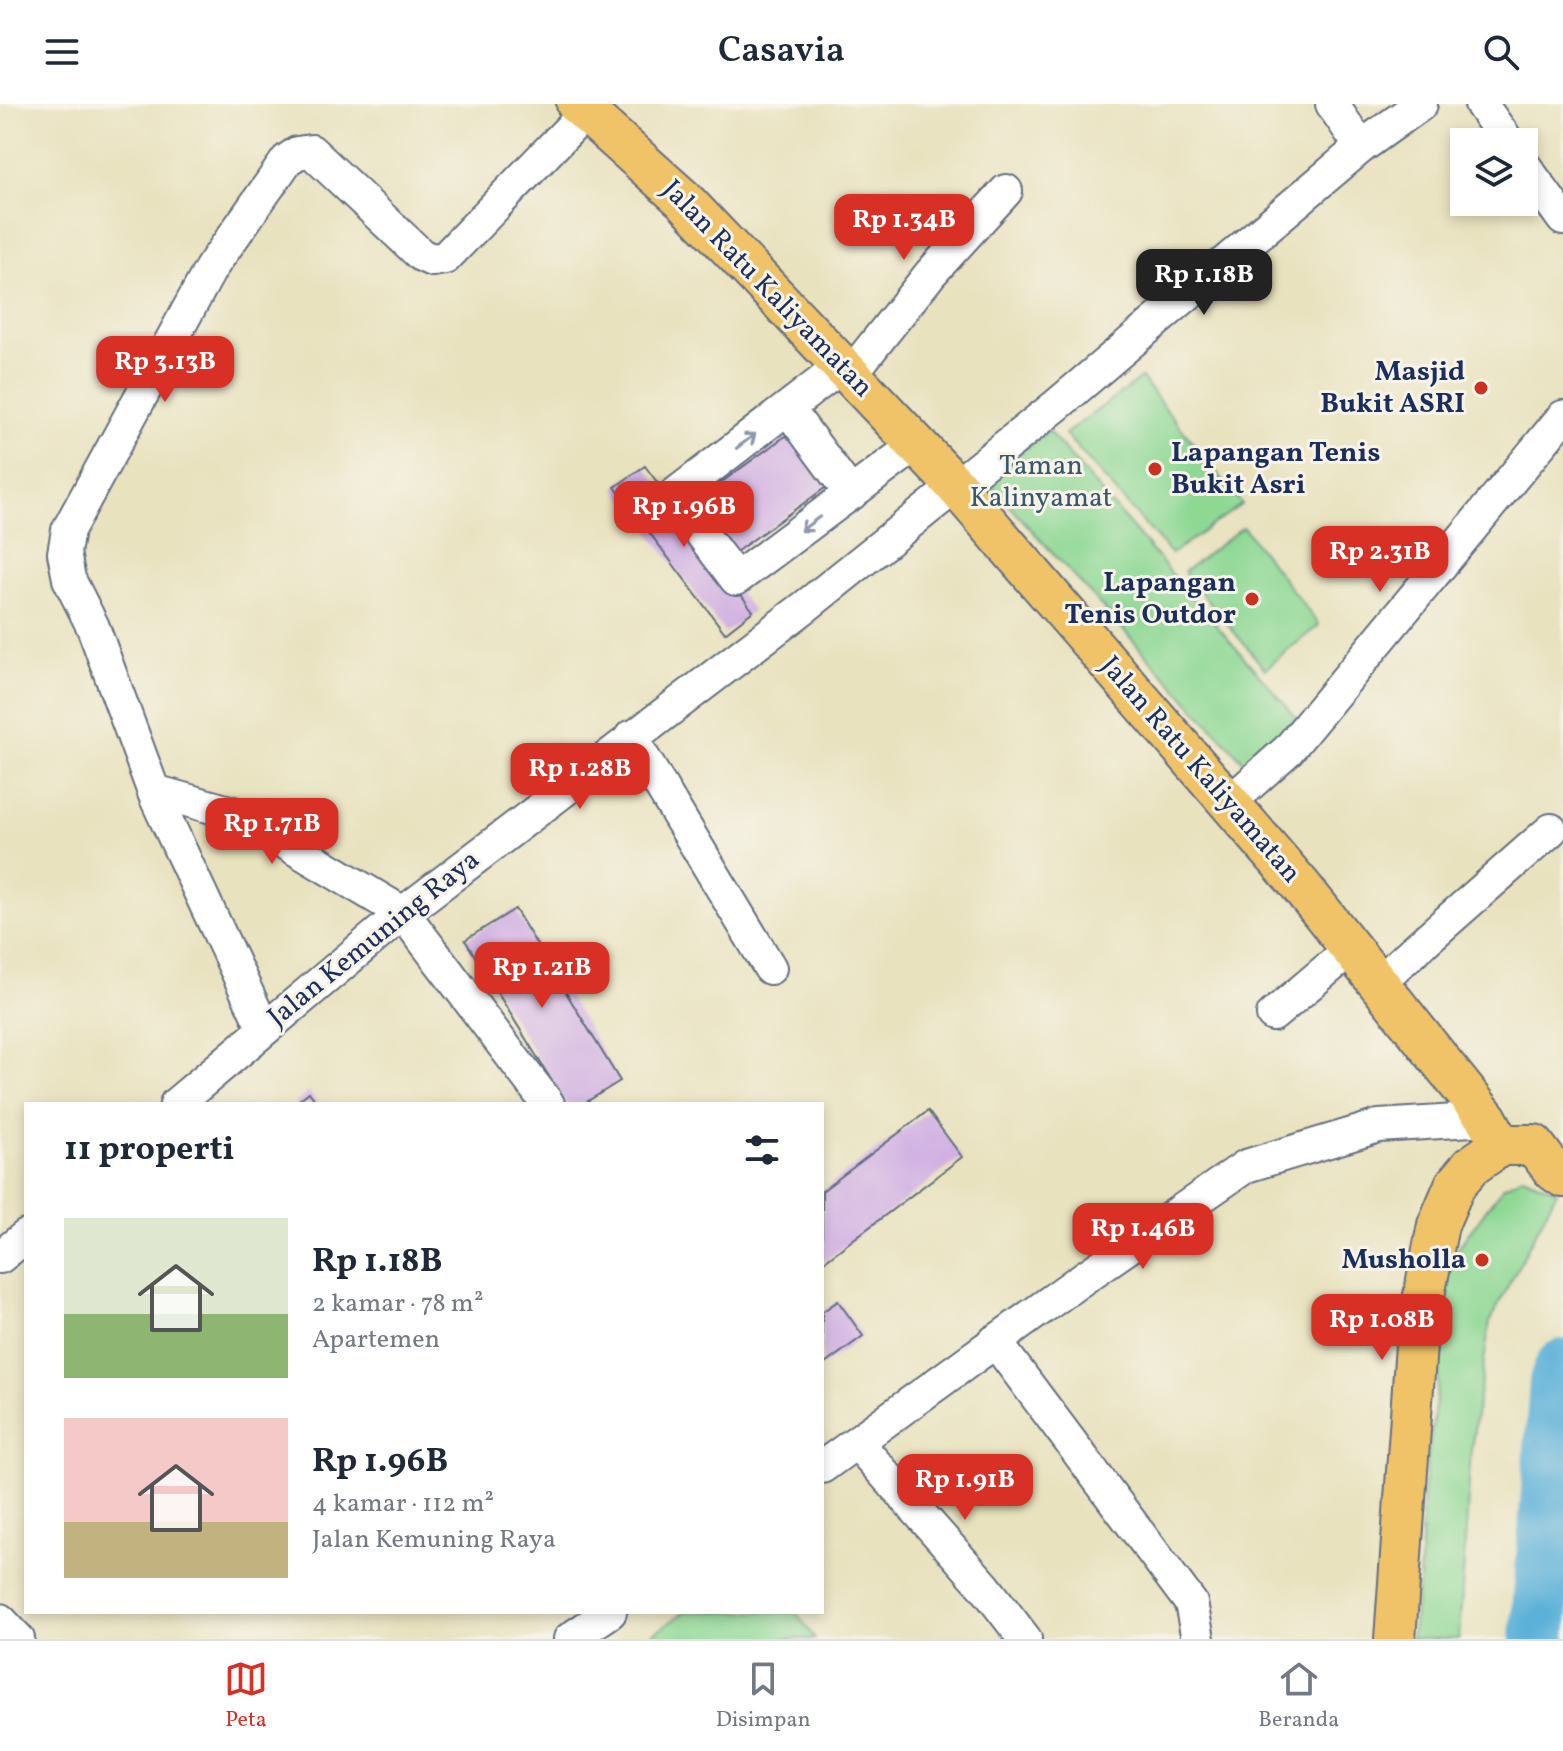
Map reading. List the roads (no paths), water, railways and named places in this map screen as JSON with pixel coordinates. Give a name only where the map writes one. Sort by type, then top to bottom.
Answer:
[{"type":"main road","name":"Jalan Ratu Kaliyamatan","points":[[581,108],[684,200],[955,485],[1230,802],[1494,1132]]},
{"type":"main road","points":[[1395,1639],[1417,1331],[1438,1225],[1455,1185],[1494,1132],[1534,1145],[1558,1173]]},
{"type":"street","points":[[1332,104],[1361,147]]},
{"type":"street","name":"Jalan Kemuning Raya","points":[[178,1102],[263,1027],[403,913],[806,606],[1057,405],[1361,147],[1421,104]]},
{"type":"street","points":[[1481,104],[1498,128]]},
{"type":"street","points":[[263,1027],[154,791],[93,627],[69,579],[65,541],[72,518],[211,268],[277,168],[305,150],[311,151],[421,255],[432,260],[445,258],[581,108]]},
{"type":"street","points":[[1538,184],[1563,219]]},
{"type":"street","points":[[917,444],[736,579],[673,496],[788,409],[846,370],[1006,191]]},
{"type":"street","points":[[788,409],[851,494]]},
{"type":"street","points":[[1230,802],[1288,750],[1563,417]]},
{"type":"street","points":[[631,737],[770,968]]},
{"type":"street","points":[[154,791],[237,814],[403,913],[546,1102]]},
{"type":"street","points":[[1377,983],[1551,830]]},
{"type":"street","points":[[1273,1015],[1350,950]]},
{"type":"street","points":[[824,1466],[995,1341],[1246,1166],[1379,1126],[1494,1132]]},
{"type":"street","points":[[0,1257],[24,1238]]},
{"type":"street","points":[[995,1341],[1191,1603],[1198,1639]]},
{"type":"street","points":[[857,1443],[985,1587],[1025,1639]]},
{"type":"street","points":[[570,1639],[607,1614]]},
{"type":"street","points":[[0,1620],[18,1639]]},
{"type":"waterway","points":[[1538,1639],[1557,1382],[1563,1367]]},
{"type":"place","name":"Masjid Bukit ASRI","points":[[1481,388]]},
{"type":"place","name":"Lapangan Tenis Bukit Asri","points":[[1155,469]]},
{"type":"place","name":"Lapangan Tenis Outdor","points":[[1252,599]]},
{"type":"place","name":"Musholla","points":[[1482,1260]]},
{"type":"park label","name":"Taman Kalinyamat","points":[[1041,482]]}]
